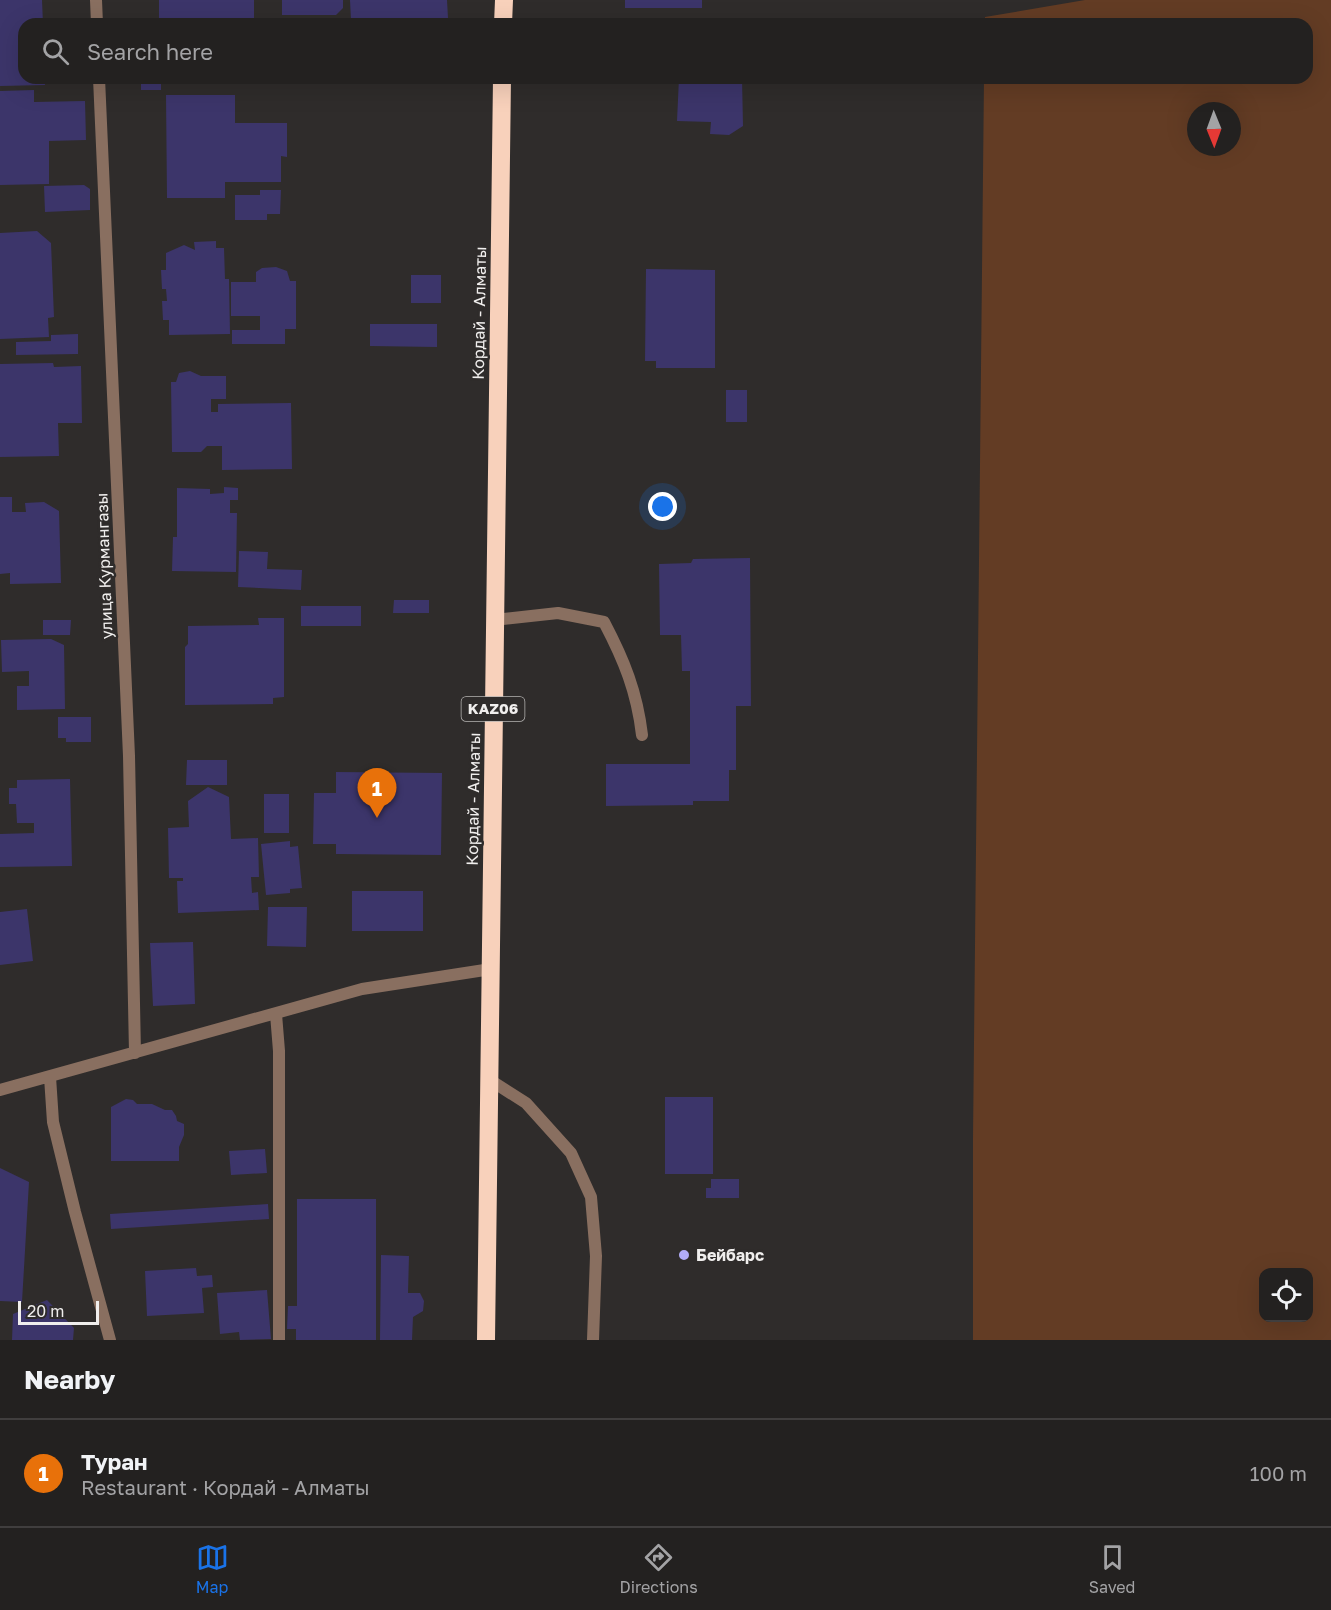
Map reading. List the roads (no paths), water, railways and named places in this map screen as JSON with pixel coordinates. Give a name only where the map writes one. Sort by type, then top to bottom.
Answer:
[{"type":"highway","points":[[503,18],[504,0]]},
{"type":"highway","name":"Кордай - Алматы","points":[[486,1340],[502,84]]},
{"type":"street","points":[[96,0],[97,18]]},
{"type":"street","name":"улица Курмангазы","points":[[99,84],[129,756],[135,1053]]},
{"type":"street","points":[[494,620],[558,613],[604,622],[624,661],[639,707],[642,735]]},
{"type":"street","points":[[0,1090],[362,989],[491,969]]},
{"type":"street","points":[[276,1014],[279,1051],[279,1340]]},
{"type":"street","points":[[50,1077],[53,1122],[110,1340]]},
{"type":"street","points":[[490,1080],[526,1103],[571,1153],[591,1197],[596,1256],[593,1340]]},
{"type":"place","name":"Туран","points":[[377,818]]},
{"type":"place","name":"Бейбарс","points":[[684,1255]]}]
